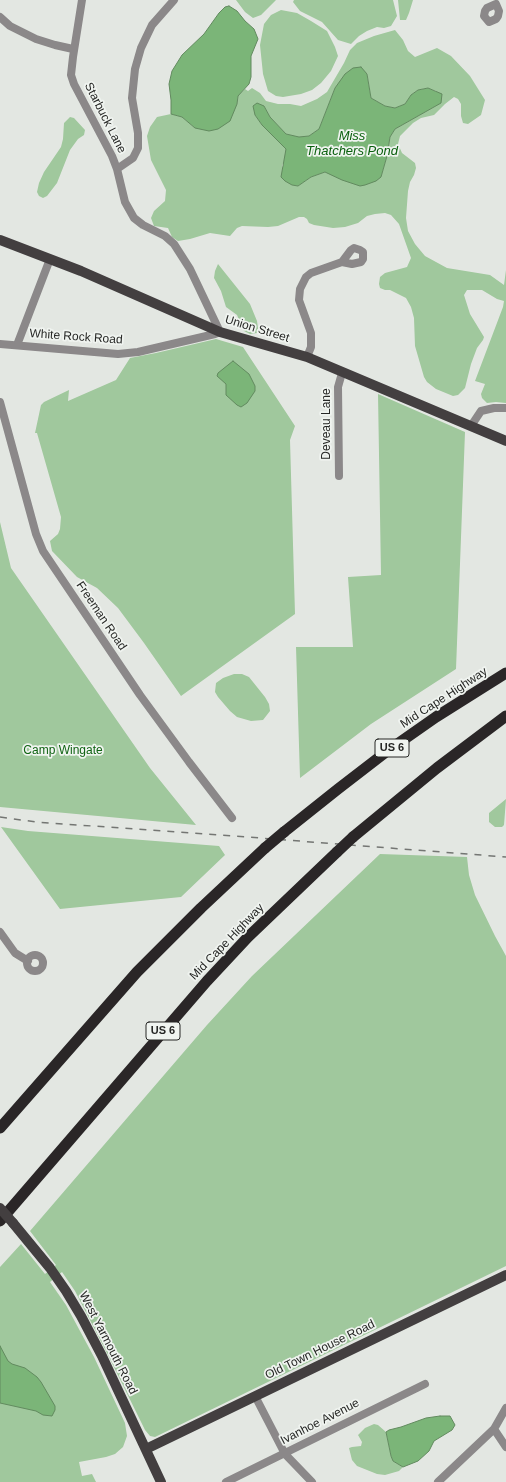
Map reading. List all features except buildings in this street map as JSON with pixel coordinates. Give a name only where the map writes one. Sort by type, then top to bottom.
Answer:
[{"type":"highway","name":"Mid Cape Highway","points":[[0,1128],[137,972],[201,908],[265,848],[338,788],[386,752],[506,673]]},
{"type":"highway","name":"Mid Cape Highway","points":[[0,1221],[197,992],[248,937],[354,837],[437,768],[506,716]]},
{"type":"main road","name":"Union Street","points":[[0,240],[50,259],[220,332],[307,358],[506,441]]},
{"type":"main road","name":"West Yarmouth Road","points":[[0,1208],[50,1268],[89,1330],[161,1482]]},
{"type":"main road","name":"Old Town House Road","points":[[146,1449],[506,1275]]},
{"type":"street","name":"Starbuck Lane","points":[[82,0],[71,75],[74,84],[103,137],[117,169],[125,202],[134,218],[143,225],[165,236],[174,244],[190,269],[220,332]]},
{"type":"street","points":[[117,169],[133,158],[138,148],[138,133],[132,98],[135,69],[140,48],[152,25],[174,0]]},
{"type":"street","points":[[0,17],[15,29],[36,40],[74,49]]},
{"type":"street","points":[[17,345],[50,259]]},
{"type":"street","points":[[307,358],[310,347],[311,333],[300,300],[300,288],[306,277],[311,273],[342,262]]},
{"type":"street","name":"White Rock Road","points":[[0,344],[118,354],[220,332]]},
{"type":"street","name":"Deveau Lane","points":[[339,476],[338,387],[342,373]]},
{"type":"street","name":"Freeman Road","points":[[0,402],[36,534],[43,551],[140,695],[232,818]]},
{"type":"street","points":[[471,426],[481,411],[494,408],[506,408]]},
{"type":"street","points":[[0,932],[15,953],[28,960]]},
{"type":"street","name":"Ivanhoe Avenue","points":[[228,1482],[359,1415],[424,1384]]},
{"type":"street","points":[[255,1396],[285,1454],[312,1482]]},
{"type":"street","points":[[438,1482],[494,1428],[506,1408]]},
{"type":"street","points":[[494,1428],[506,1447]]},
{"type":"green space","points":[[236,0],[276,0],[261,15],[253,18],[245,12]]},
{"type":"green space","points":[[294,0],[393,0],[397,16],[391,26],[384,28],[377,27],[367,31],[351,44],[338,40],[322,22],[300,11],[293,2]]},
{"type":"green space","points":[[398,0],[413,0],[406,20],[400,20]]},
{"type":"green space","points":[[281,10],[297,13],[327,31],[338,56],[331,71],[321,83],[312,90],[301,94],[283,97],[276,96],[268,91],[263,74],[260,45],[264,24],[271,15]]},
{"type":"green space","points":[[395,30],[403,40],[408,51],[415,57],[437,48],[451,56],[470,76],[485,100],[481,115],[468,124],[463,123],[461,116],[461,104],[458,99],[454,97],[434,115],[421,118],[413,123],[400,136],[398,144],[402,153],[415,163],[416,168],[408,191],[406,218],[408,231],[415,244],[425,256],[447,268],[490,275],[504,285],[506,270],[506,403],[487,403],[482,398],[481,394],[485,384],[475,381],[504,301],[497,299],[482,290],[467,290],[464,295],[470,314],[484,337],[477,348],[471,364],[465,388],[458,395],[453,396],[436,389],[427,382],[424,377],[415,346],[414,318],[411,307],[406,298],[390,290],[380,288],[379,284],[380,277],[385,273],[407,267],[411,258],[399,224],[391,215],[385,213],[375,214],[367,216],[358,223],[345,227],[333,228],[314,225],[309,223],[304,217],[299,217],[278,226],[242,226],[237,228],[230,236],[210,233],[178,241],[172,237],[168,228],[154,226],[151,218],[154,211],[165,201],[166,190],[151,160],[147,136],[150,127],[157,117],[171,114],[182,117],[195,128],[237,104],[238,96],[245,89],[248,91],[252,88],[260,93],[266,101],[278,104],[301,106],[317,99],[327,92],[350,50],[357,43]],"holes":[[[367,73],[371,98],[385,106],[395,108],[405,104],[411,95],[418,90],[427,88],[436,91],[437,105],[395,129],[390,137],[387,156],[381,177],[325,172],[311,177],[298,186],[292,185],[282,166],[286,156],[286,149],[262,125],[255,115],[264,106],[270,117],[286,134],[299,138],[309,136],[319,129],[335,88]]]},
{"type":"green space","points":[[70,117],[74,118],[85,130],[84,135],[78,139],[70,150],[57,183],[47,196],[43,198],[39,196],[37,192],[39,183],[44,172],[61,147],[64,123]]},
{"type":"green space","points":[[218,264],[250,304],[257,321],[257,333],[250,334],[244,331],[237,315],[226,307],[221,291],[214,278]]},
{"type":"green space","points":[[216,339],[243,347],[295,426],[290,440],[295,614],[181,696],[118,608],[97,588],[77,577],[52,551],[50,541],[58,534],[61,517],[37,433],[35,433],[41,405],[44,402],[69,390],[68,401],[116,380],[130,358]]},
{"type":"green space","points":[[378,394],[465,432],[456,669],[371,724],[300,778],[296,647],[353,647],[348,577],[381,575]]},
{"type":"green space","name":"Camp Wingate","points":[[0,522],[11,568],[150,768],[196,825],[0,807]]},
{"type":"green space","points":[[234,674],[242,674],[249,677],[265,697],[269,704],[270,711],[263,720],[251,721],[237,717],[218,697],[215,692],[216,683],[223,678]]},
{"type":"green space","points":[[506,799],[504,825],[502,827],[495,827],[489,822],[489,813]]},
{"type":"green space","points":[[1,827],[28,831],[219,846],[225,855],[181,897],[60,909]]},
{"type":"green space","points":[[380,854],[467,857],[469,875],[475,895],[506,956],[506,1266],[155,1437],[150,1436],[145,1430],[75,1291],[62,1272],[50,1282],[66,1305],[94,1357],[125,1423],[127,1436],[123,1447],[115,1454],[79,1462],[82,1476],[92,1474],[96,1482],[0,1482],[0,1267],[21,1244],[45,1274],[56,1265],[30,1231],[207,1025],[252,976]]},
{"type":"green space","points":[[374,1424],[378,1425],[386,1432],[393,1461],[403,1467],[399,1471],[385,1475],[377,1474],[357,1466],[352,1460],[349,1448],[361,1446],[362,1442],[358,1435],[365,1428]]},
{"type":"water","points":[[229,6],[237,11],[254,29],[258,39],[251,56],[251,77],[249,84],[238,96],[237,104],[230,121],[218,129],[209,131],[195,128],[182,117],[171,114],[169,84],[172,71],[182,55],[204,34],[219,13],[225,7]]},
{"type":"water","name":"Miss Thatchers Pond","points":[[361,67],[367,74],[371,98],[385,106],[395,108],[405,104],[411,95],[418,90],[428,88],[442,94],[441,103],[395,129],[390,137],[387,156],[381,177],[376,181],[360,186],[325,172],[311,177],[298,186],[292,185],[285,181],[281,177],[286,149],[262,125],[255,115],[253,106],[257,103],[264,106],[270,117],[286,134],[299,137],[309,136],[319,129],[335,88],[345,74],[353,68]]},
{"type":"water","points":[[233,361],[249,374],[255,386],[255,391],[247,403],[241,407],[226,395],[226,384],[217,376],[218,373]]},
{"type":"water","points":[[0,1346],[8,1361],[12,1364],[25,1368],[41,1382],[55,1406],[52,1416],[43,1415],[36,1411],[0,1403]]},
{"type":"water","points":[[450,1416],[455,1425],[452,1430],[434,1441],[429,1451],[418,1461],[403,1467],[393,1461],[386,1432],[426,1418]]},
{"type":"railway","points":[[0,817],[36,822],[506,857]]}]
